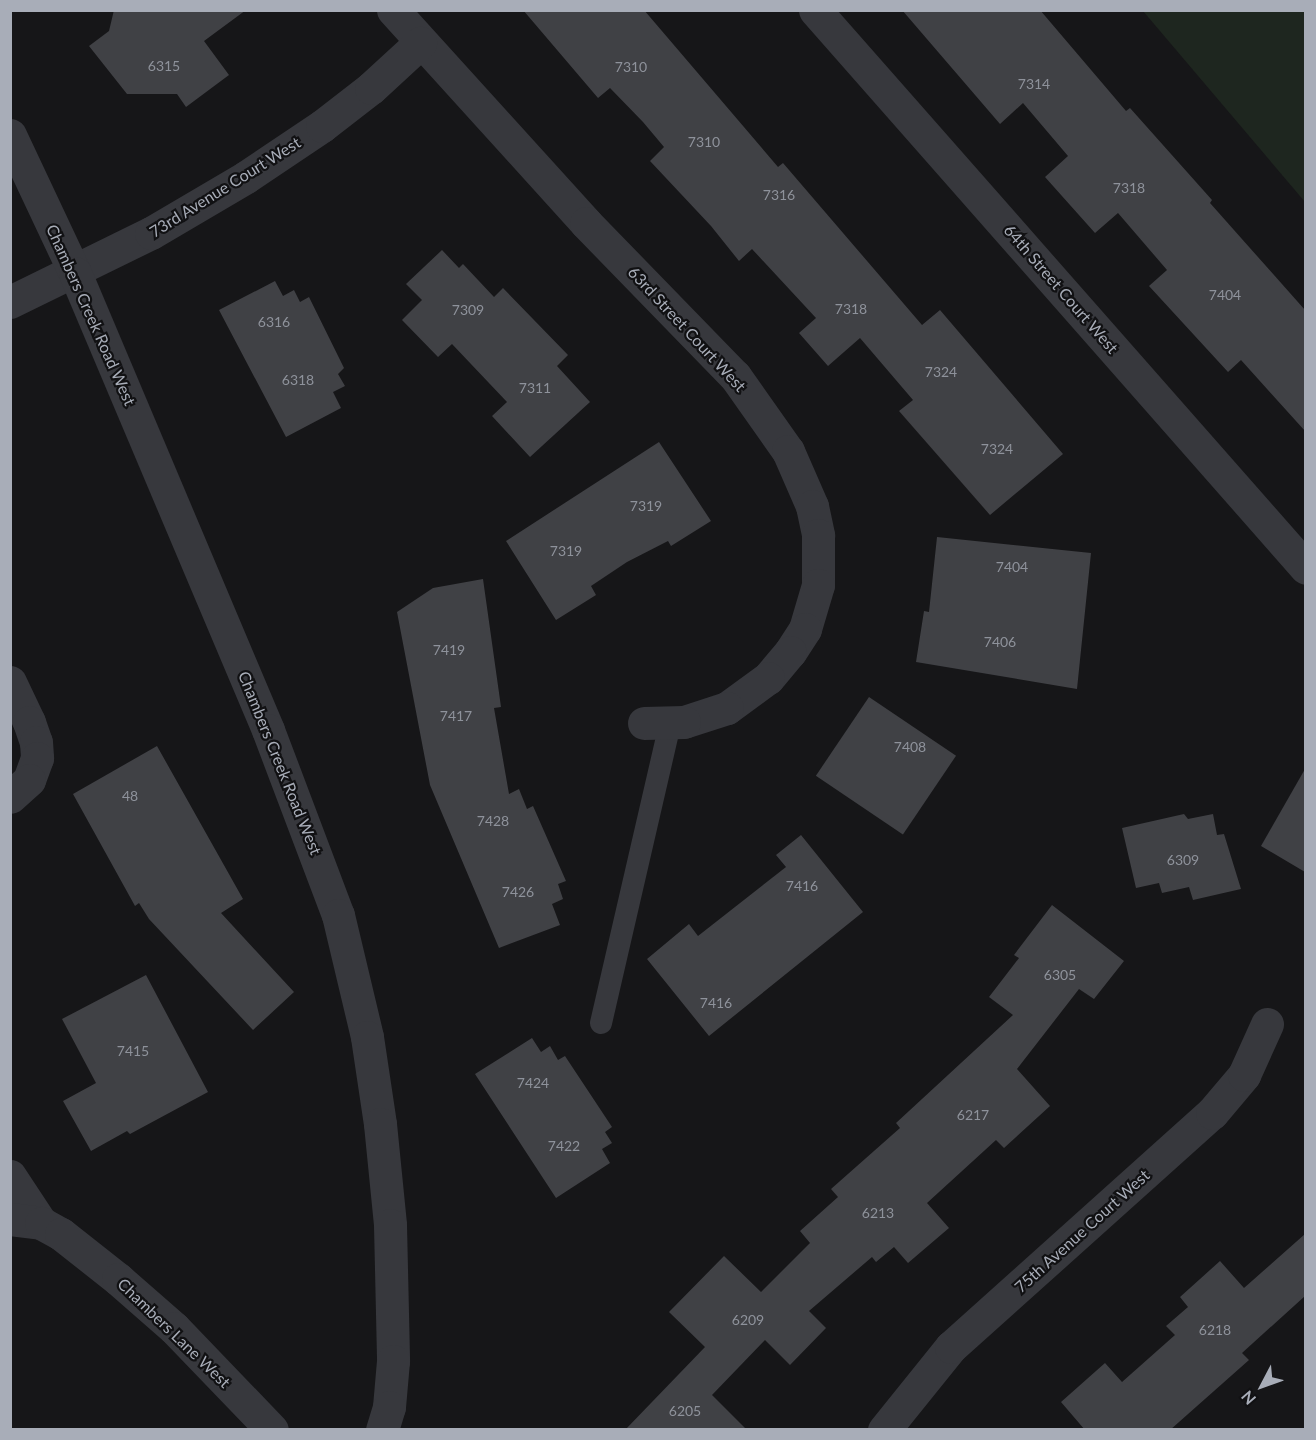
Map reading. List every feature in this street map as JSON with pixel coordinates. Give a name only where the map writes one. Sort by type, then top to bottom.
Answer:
[{"type":"street","name":"63rd Street Court West","points":[[393,10],[420,43],[586,223],[735,376],[789,451],[802,477],[812,506],[819,561],[818,585],[805,629],[790,652],[750,693],[717,711],[657,723]]},
{"type":"street","name":"64th Street Court West","points":[[815,10],[1305,568]]},
{"type":"street","name":"73rd Avenue Court West","points":[[10,302],[75,273],[151,233],[246,177],[322,126],[371,88],[420,43]]},
{"type":"street","name":"Chambers Creek Road West","points":[[10,135],[75,273],[268,730],[338,915],[355,977],[380,1124],[390,1225],[393,1361],[389,1407],[382,1430]]},
{"type":"street","points":[[10,681],[29,722],[36,742],[37,758],[29,780],[10,798]]},
{"type":"street","name":"75th Avenue Court West","points":[[884,1430],[951,1347],[1219,1106],[1244,1075],[1266,1024]]},
{"type":"street","name":"Chambers Lane West","points":[[10,1176],[26,1221],[61,1234],[102,1266],[174,1328],[272,1430]]},
{"type":"lane","points":[[602,1023],[657,723]]},
{"type":"shaded area","points":[[1143,11],[1305,11],[1305,202]]},
{"type":"building","points":[[114,10],[246,10],[204,41],[229,75],[186,107],[177,94],[127,94],[89,46],[109,31]]},
{"type":"building","points":[[523,10],[644,10],[778,167],[783,163],[922,325],[940,310],[1063,454],[990,515],[899,411],[913,400],[860,338],[828,366],[799,333],[816,318],[752,249],[739,261],[711,226],[650,161],[664,147],[643,122],[610,88],[598,98]]},
{"type":"building","points":[[902,10],[1040,10],[1126,111],[1130,108],[1212,200],[1210,203],[1305,310],[1305,431],[1241,360],[1228,372],[1149,286],[1167,270],[1118,213],[1095,233],[1045,177],[1068,156],[1023,103],[1000,124]]},
{"type":"building","points":[[442,250],[459,268],[463,264],[494,297],[503,288],[568,355],[557,366],[590,402],[530,457],[492,416],[507,402],[452,344],[438,357],[402,320],[422,300],[406,284]]},
{"type":"building","points":[[275,281],[283,296],[294,290],[300,302],[309,297],[344,368],[338,374],[345,386],[333,392],[341,408],[286,437],[219,310]]},
{"type":"building","points":[[659,442],[711,521],[671,546],[668,541],[627,562],[591,586],[596,595],[556,620],[506,541]]},
{"type":"building","points":[[937,537],[1091,553],[1077,689],[916,662],[924,611],[929,612]]},
{"type":"building","points":[[483,579],[501,707],[494,708],[509,794],[519,789],[527,809],[533,806],[566,881],[558,884],[563,899],[552,904],[560,925],[499,948],[430,785],[397,612],[433,588]]},
{"type":"building","points":[[869,697],[956,756],[903,834],[816,776]]},
{"type":"building","points":[[157,746],[243,899],[221,913],[294,992],[253,1030],[149,919],[139,903],[135,906],[73,794]]},
{"type":"building","points":[[1305,769],[1305,872],[1261,846]]},
{"type":"building","points":[[1184,814],[1188,819],[1213,814],[1217,835],[1224,834],[1241,889],[1193,900],[1189,887],[1162,893],[1159,883],[1136,888],[1122,828]]},
{"type":"building","points":[[801,835],[863,912],[709,1036],[647,959],[689,924],[698,936],[786,867],[776,855]]},
{"type":"building","points":[[1052,905],[1124,961],[1094,999],[1079,989],[1017,1069],[1050,1106],[1004,1148],[996,1140],[927,1203],[949,1228],[908,1263],[894,1247],[876,1262],[872,1257],[809,1311],[826,1328],[790,1365],[765,1340],[712,1395],[747,1430],[625,1430],[705,1347],[669,1312],[724,1256],[761,1292],[810,1243],[800,1231],[838,1197],[831,1189],[900,1128],[896,1123],[1013,1015],[989,997],[1019,958],[1014,955]]},
{"type":"building","points":[[146,975],[208,1092],[130,1134],[127,1131],[91,1151],[63,1101],[96,1083],[62,1019]]},
{"type":"building","points":[[532,1038],[541,1052],[550,1046],[558,1060],[565,1056],[612,1127],[605,1132],[612,1143],[602,1149],[610,1163],[556,1198],[475,1074]]},
{"type":"building","points":[[1305,1234],[1305,1296],[1242,1353],[1249,1360],[1170,1430],[1085,1430],[1061,1402],[1105,1363],[1122,1382],[1175,1335],[1166,1326],[1188,1307],[1180,1297],[1220,1261],[1244,1288]]}]
